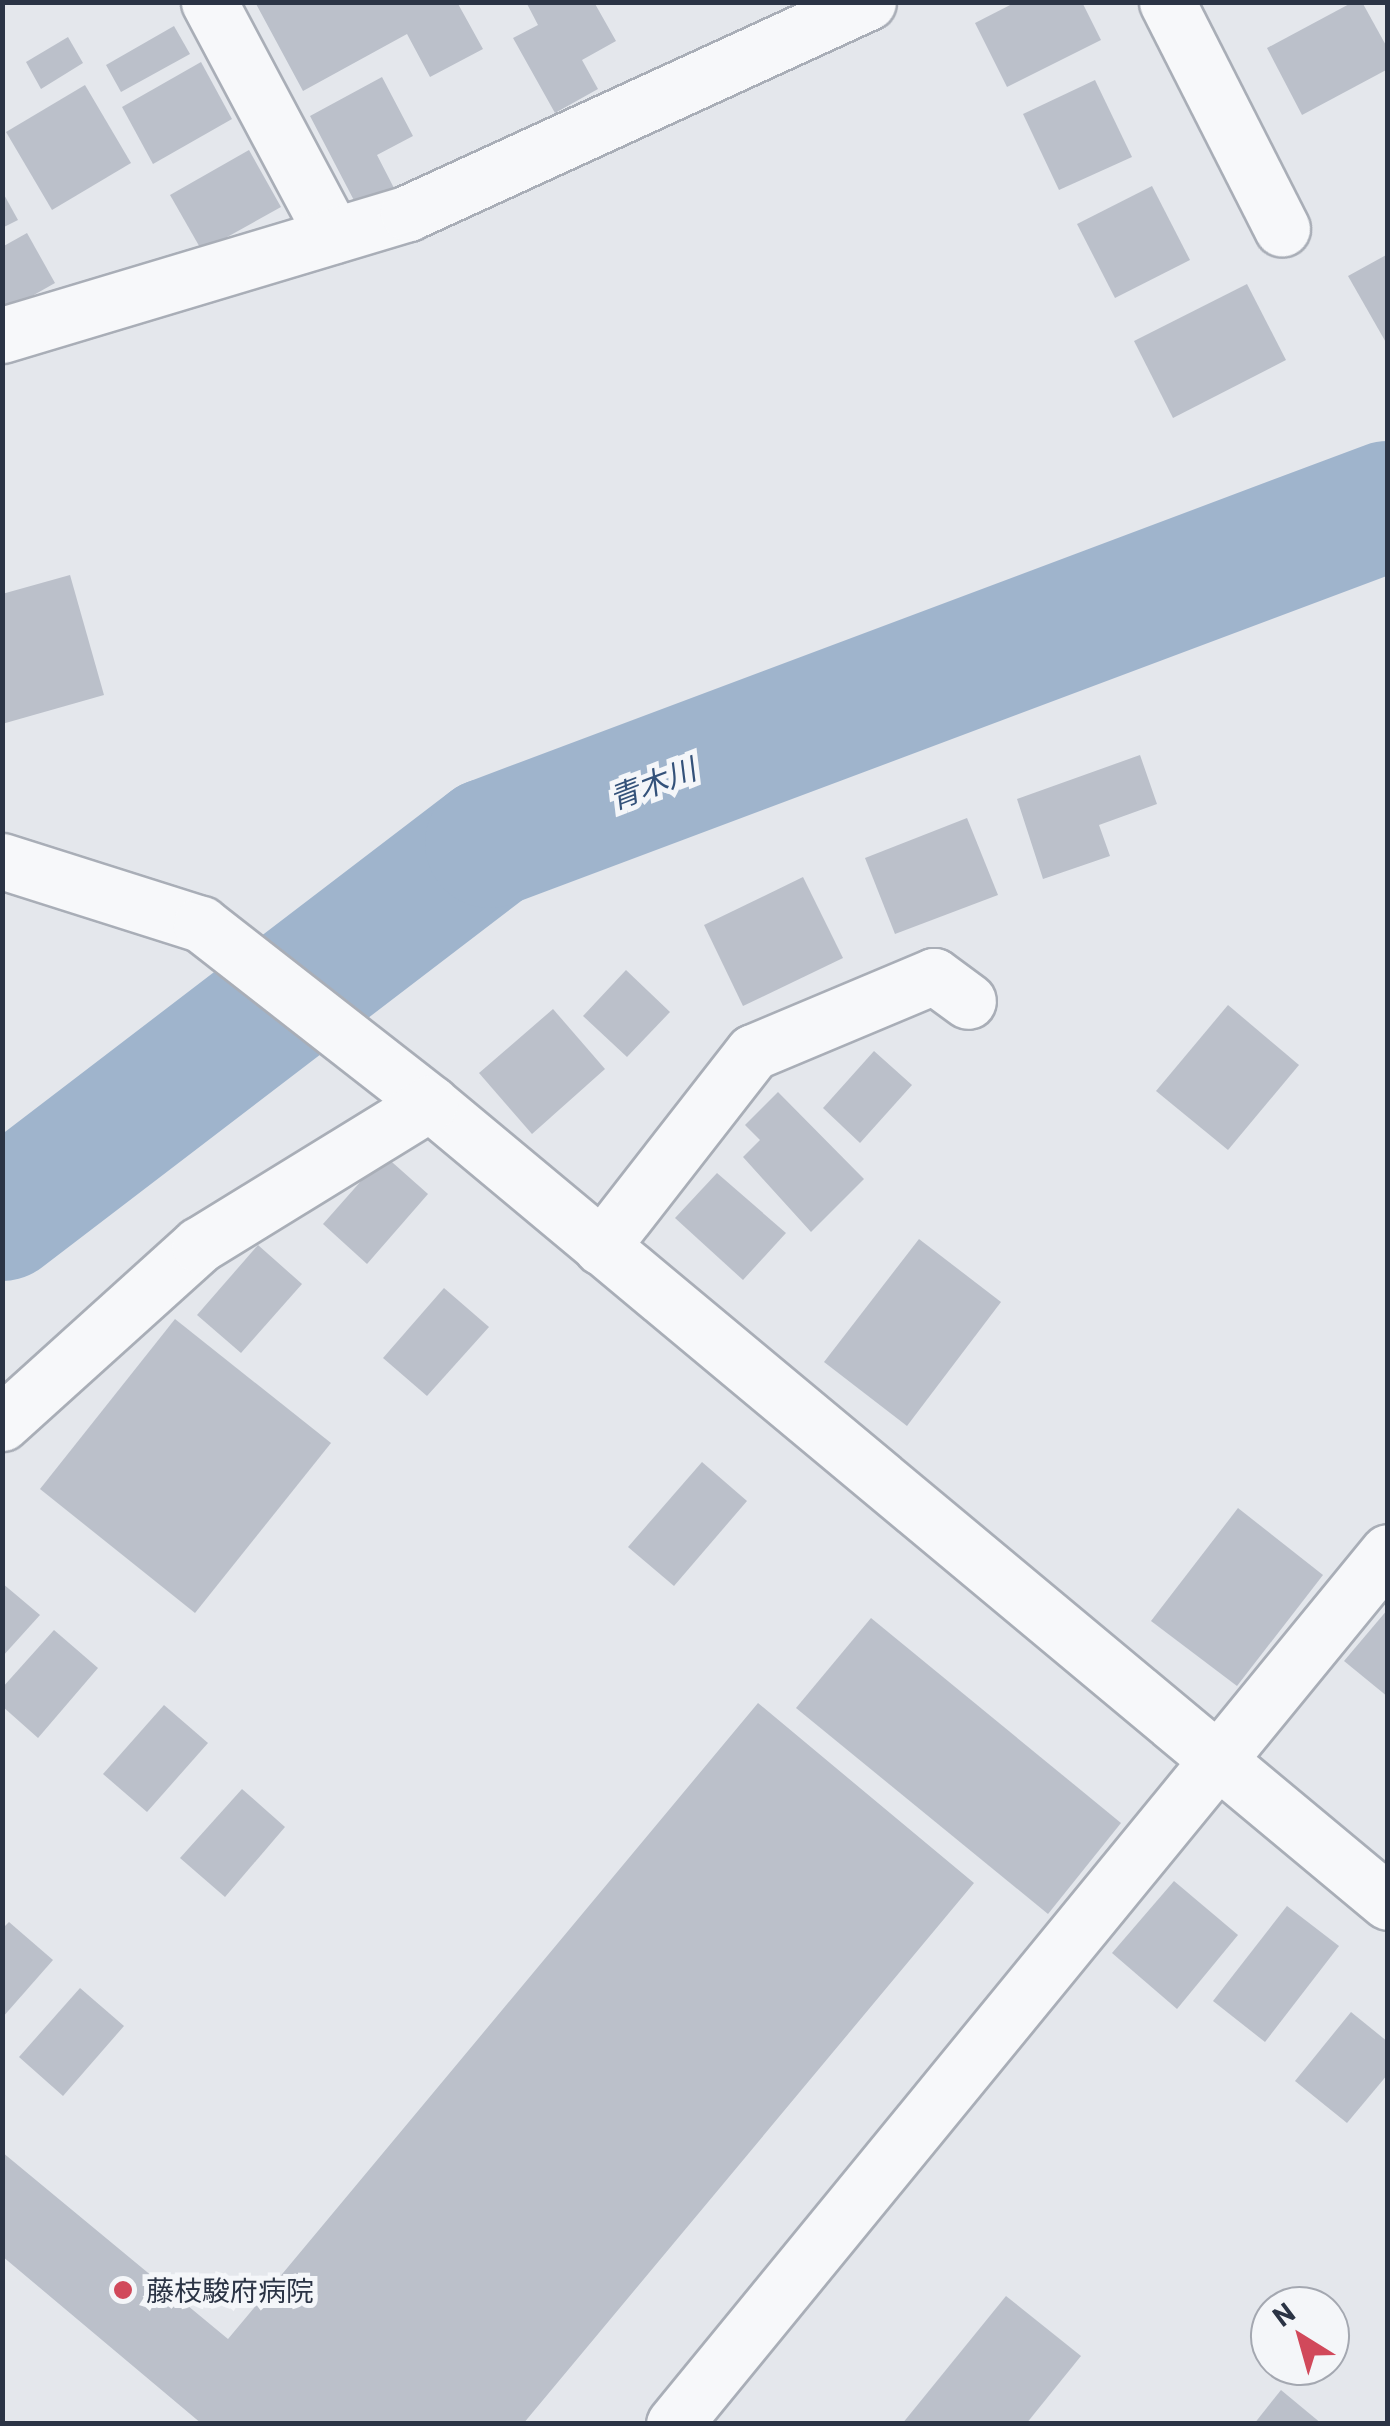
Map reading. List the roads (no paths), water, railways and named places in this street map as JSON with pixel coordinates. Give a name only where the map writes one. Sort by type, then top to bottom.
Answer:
[{"type":"street","points":[[210,2],[334,235]]},
{"type":"street","points":[[2,336],[408,213],[868,2]]},
{"type":"street","points":[[1167,2],[1282,228]]},
{"type":"street","points":[[8,878],[201,924],[430,1103],[1216,1763],[1388,1902]]},
{"type":"street","points":[[601,1247],[752,1052],[934,976],[968,1001]]},
{"type":"street","points":[[2,1423],[199,1245],[430,1103]]},
{"type":"street","points":[[674,2424],[1388,1552]]},
{"type":"waterway","name":"青木川","points":[[2,1216],[490,843],[1388,506]]},
{"type":"place","name":"藤枝駿府病院","points":[[123,2290]]}]
